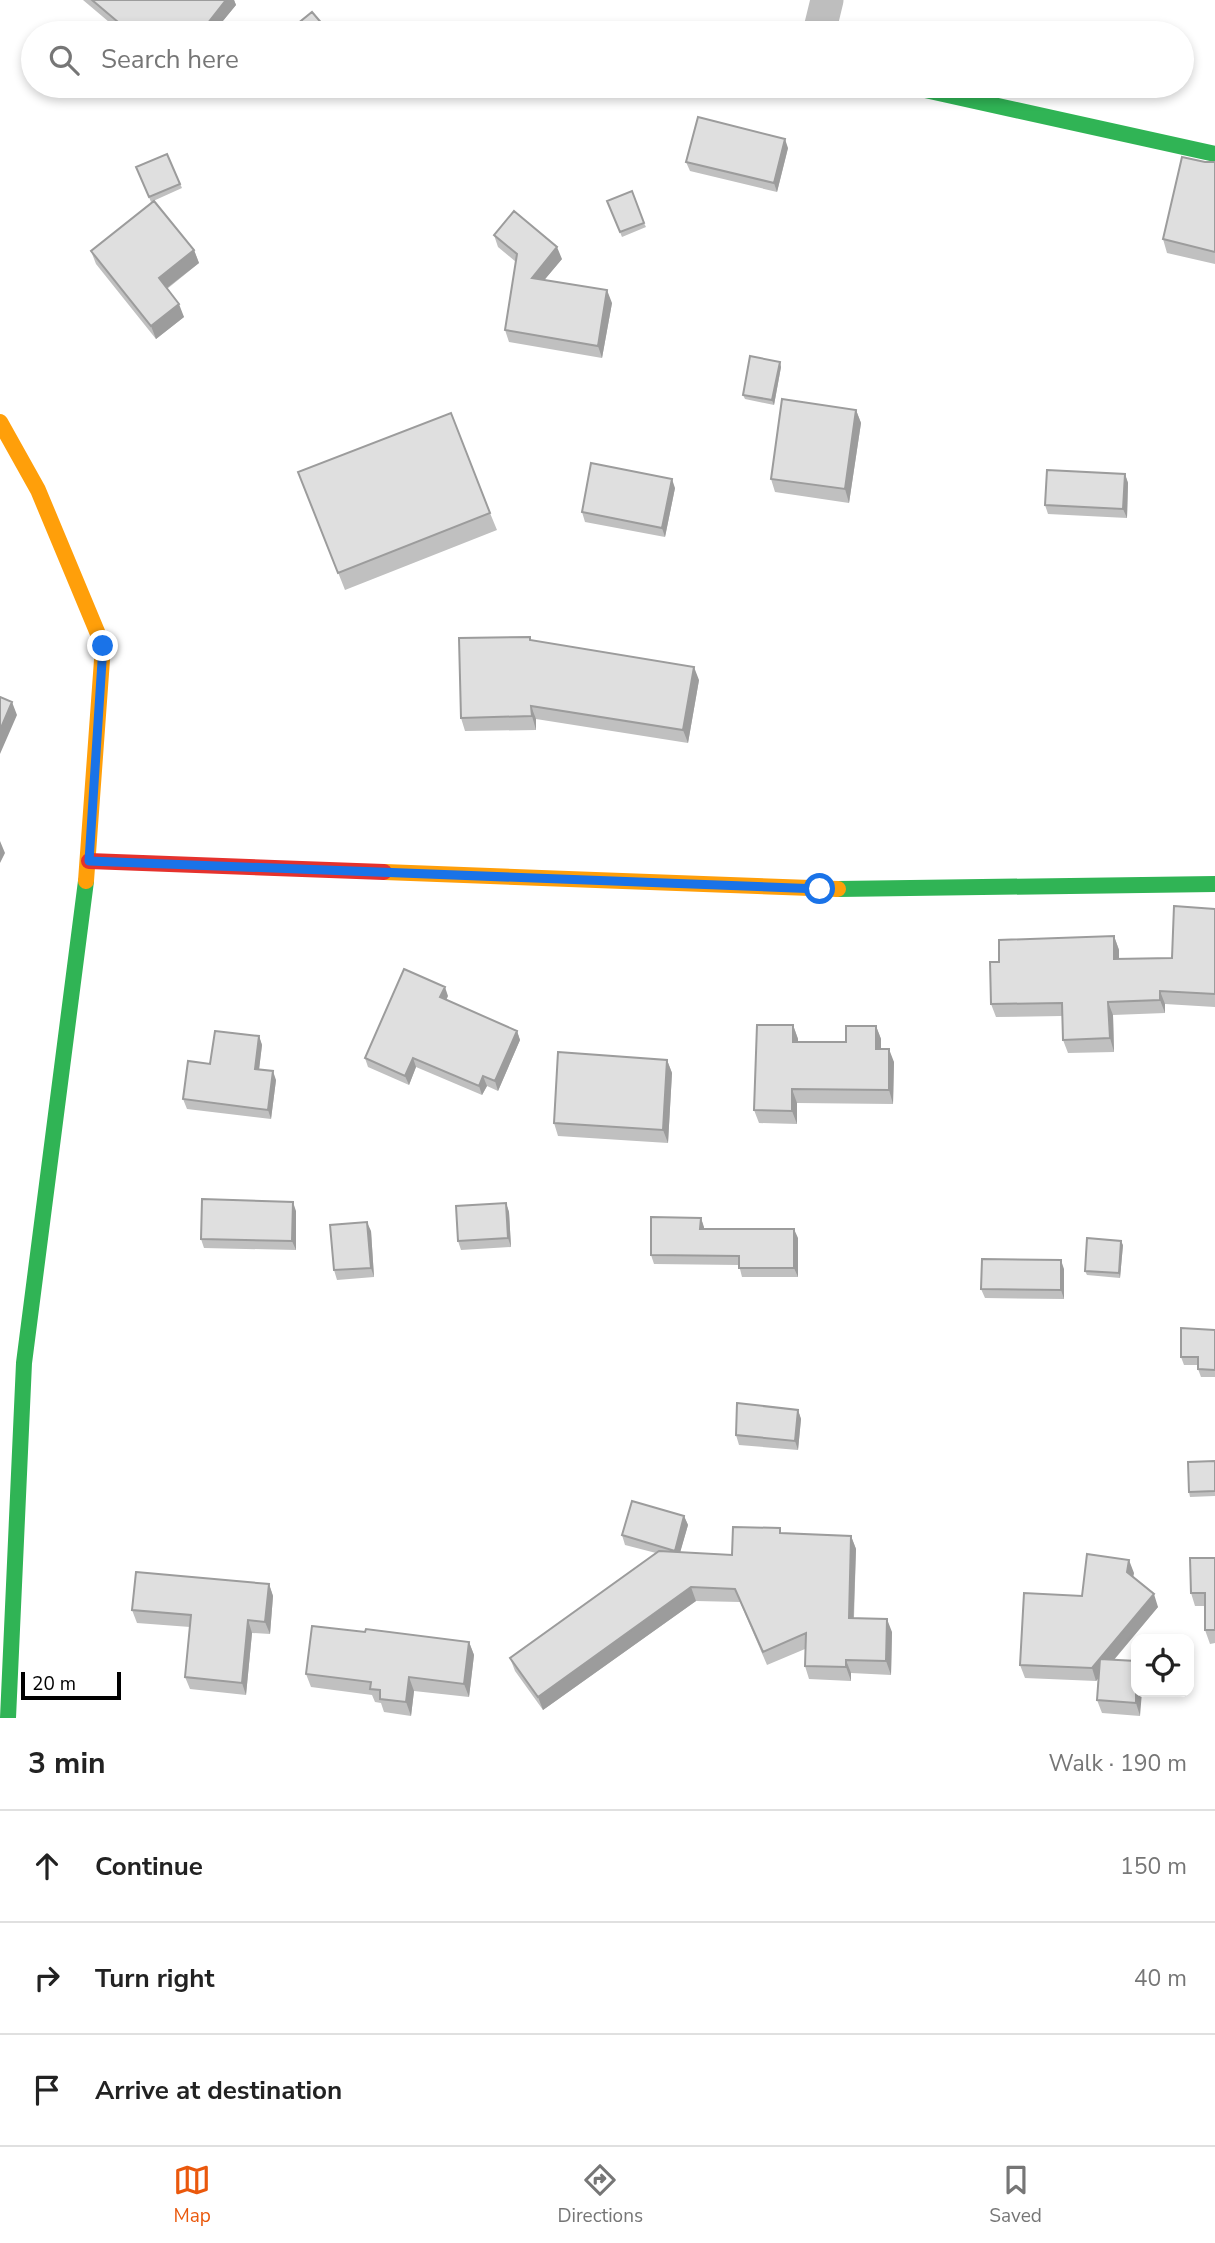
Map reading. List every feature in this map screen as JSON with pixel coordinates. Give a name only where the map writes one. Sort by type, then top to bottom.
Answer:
[{"type":"street","points":[[822,21],[827,0]]},
{"type":"street","points":[[962,98],[1215,153]]},
{"type":"street","points":[[0,422],[38,490],[103,646],[89,861],[12,1362],[8,1718]]},
{"type":"street","points":[[89,861],[820,889],[1215,884]]},
{"type":"building","points":[[92,0],[226,0],[209,21],[117,21]]},
{"type":"building","points":[[312,12],[320,21],[301,21]]},
{"type":"building","points":[[698,117],[785,139],[774,183],[686,162]]},
{"type":"building","points":[[167,154],[180,184],[149,197],[136,167]]},
{"type":"building","points":[[1182,157],[1215,162],[1215,252],[1163,239]]},
{"type":"building","points":[[632,191],[644,223],[620,232],[607,201]]},
{"type":"building","points":[[154,201],[194,250],[159,278],[179,304],[151,326],[91,251]]},
{"type":"building","points":[[514,211],[557,247],[532,278],[607,290],[598,346],[505,330],[517,254],[494,235]]},
{"type":"building","points":[[750,356],[780,362],[772,400],[743,395]]},
{"type":"building","points":[[782,399],[856,410],[845,489],[771,479]]},
{"type":"building","points":[[451,413],[490,513],[338,573],[298,472]]},
{"type":"building","points":[[591,463],[672,479],[662,528],[582,512]]},
{"type":"building","points":[[1047,470],[1125,474],[1123,509],[1045,505]]},
{"type":"building","points":[[530,637],[530,640],[694,667],[683,730],[531,706],[532,716],[461,718],[459,638]]},
{"type":"building","points":[[0,697],[12,702],[0,730]]},
{"type":"building","points":[[1174,906],[1215,909],[1215,994],[1160,991],[1160,1000],[1108,1002],[1110,1038],[1063,1040],[1062,1003],[991,1004],[990,962],[999,962],[999,940],[1114,936],[1114,959],[1172,958]]},
{"type":"building","points":[[404,969],[445,987],[440,997],[517,1031],[495,1081],[483,1076],[479,1086],[413,1058],[405,1076],[365,1058]]},
{"type":"building","points":[[757,1025],[793,1025],[793,1042],[846,1042],[846,1026],[876,1026],[876,1049],[889,1049],[889,1090],[792,1089],[792,1111],[754,1110]]},
{"type":"building","points":[[215,1031],[259,1036],[255,1069],[273,1071],[268,1110],[183,1099],[188,1061],[210,1064]]},
{"type":"building","points":[[558,1052],[667,1060],[663,1130],[554,1123]]},
{"type":"building","points":[[202,1199],[293,1202],[292,1241],[201,1239]]},
{"type":"building","points":[[506,1203],[508,1238],[458,1241],[456,1206]]},
{"type":"building","points":[[651,1217],[701,1218],[700,1229],[794,1229],[794,1268],[739,1268],[739,1256],[651,1255]]},
{"type":"building","points":[[367,1222],[371,1268],[334,1270],[330,1225]]},
{"type":"building","points":[[1087,1238],[1121,1241],[1119,1273],[1085,1271]]},
{"type":"building","points":[[982,1259],[1061,1260],[1061,1290],[981,1289]]},
{"type":"building","points":[[1181,1328],[1215,1330],[1215,1370],[1198,1369],[1198,1357],[1181,1357]]},
{"type":"building","points":[[737,1403],[798,1410],[795,1441],[736,1435]]},
{"type":"building","points":[[1215,1461],[1215,1491],[1189,1492],[1188,1462]]},
{"type":"building","points":[[632,1501],[684,1516],[675,1551],[622,1535]]},
{"type":"building","points":[[733,1527],[780,1528],[780,1533],[851,1536],[849,1618],[887,1619],[886,1661],[846,1660],[846,1667],[805,1666],[806,1633],[763,1652],[735,1589],[691,1587],[538,1697],[510,1658],[659,1551],[732,1555]]},
{"type":"building","points":[[1087,1554],[1129,1560],[1127,1572],[1154,1594],[1092,1668],[1020,1665],[1024,1593],[1082,1596]]},
{"type":"building","points":[[1190,1558],[1215,1558],[1215,1630],[1205,1630],[1205,1593],[1191,1593]]},
{"type":"building","points":[[136,1572],[269,1584],[265,1622],[248,1620],[242,1683],[185,1677],[191,1615],[132,1610]]},
{"type":"building","points":[[312,1626],[365,1632],[366,1629],[469,1642],[464,1684],[409,1677],[406,1702],[380,1699],[380,1690],[370,1689],[371,1682],[306,1674]]},
{"type":"building","points":[[1100,1659],[1131,1661],[1131,1697],[1136,1697],[1136,1703],[1097,1700]]},
{"type":"traffic: fast","points":[[961,98],[1215,154]]},
{"type":"traffic: fast","points":[[8,1718],[24,1363],[86,881]]},
{"type":"traffic: fast","points":[[838,889],[1215,884]]},
{"type":"traffic: slow","points":[[0,422],[38,490],[103,646],[86,881]]},
{"type":"traffic: slow","points":[[384,872],[838,889]]},
{"type":"traffic: jam","points":[[89,861],[384,872]]},
{"type":"route","points":[[103,646],[89,861],[820,889]]}]
